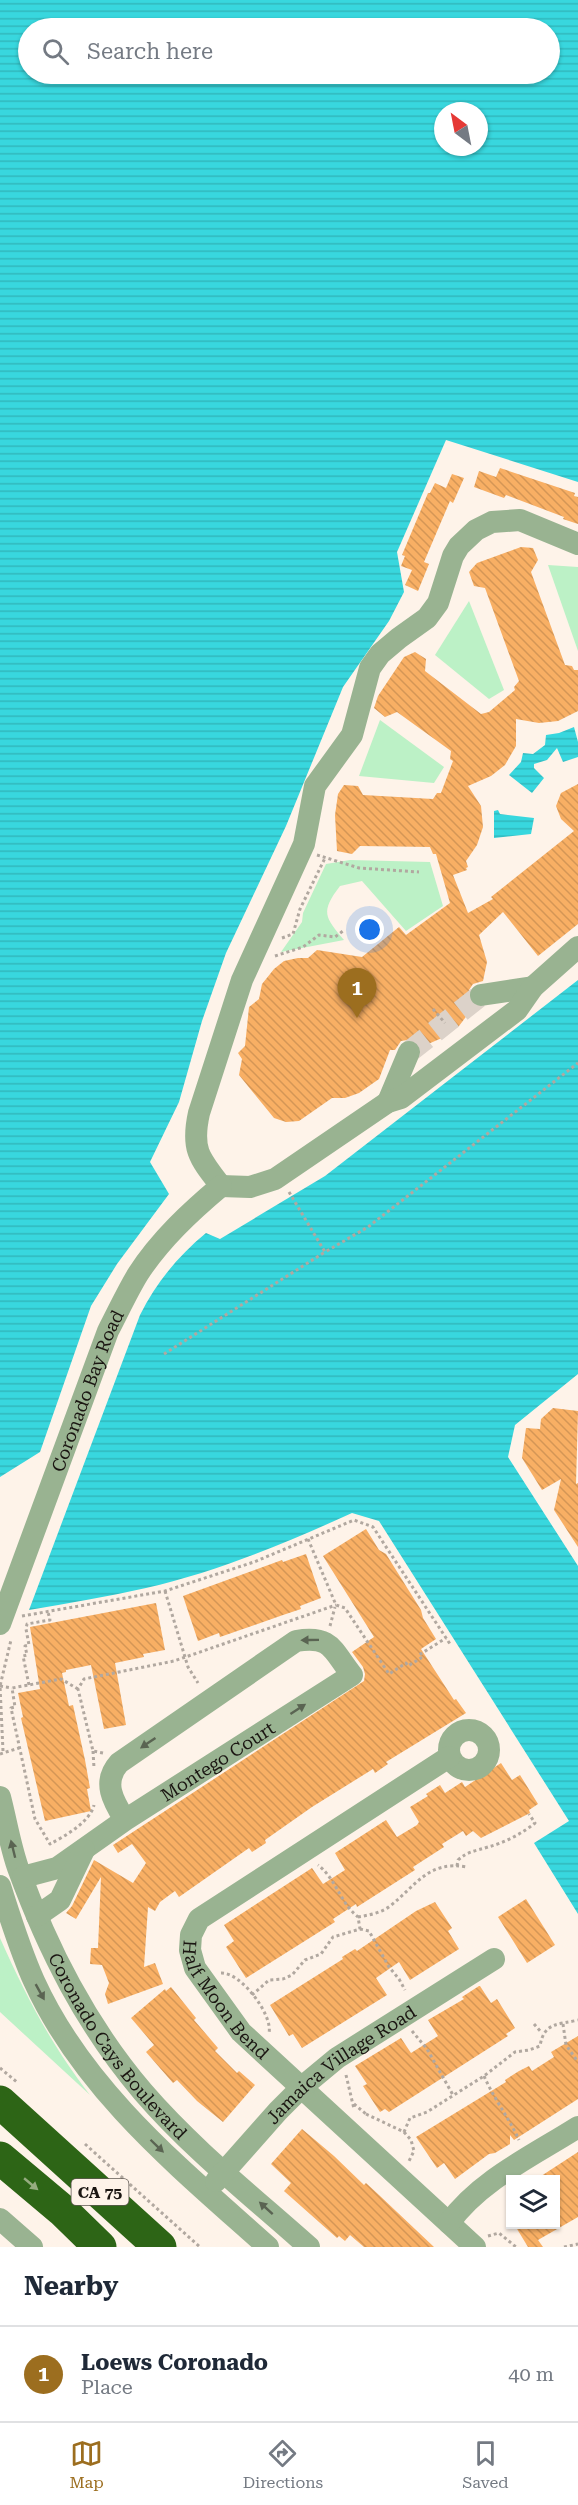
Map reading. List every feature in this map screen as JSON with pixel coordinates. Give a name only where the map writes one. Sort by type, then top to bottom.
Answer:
[{"type":"highway","name":"CA 75","points":[[13,2097],[160,2247]]},
{"type":"highway","name":"CA 75","points":[[0,2158],[62,2210],[100,2247]]},
{"type":"highway","points":[[62,2210],[94,2247]]},
{"type":"street","points":[[578,544],[520,520],[492,522],[476,530],[459,546],[447,570],[438,603],[427,618],[380,654],[370,668],[352,735],[315,786],[302,849],[242,980],[195,1132],[195,1145],[200,1159],[221,1186],[250,1187],[275,1179],[388,1102],[401,1098],[518,1010],[533,987],[578,947]]},
{"type":"street","points":[[481,995],[533,987]]},
{"type":"street","points":[[388,1102],[409,1052]]},
{"type":"street","name":"Coronado Bay Road","points":[[7,1628],[108,1331],[138,1274],[158,1246],[188,1214],[221,1186]]},
{"type":"street","name":"Montego Court","points":[[23,1878],[57,1868],[125,1820],[352,1675],[328,1642],[314,1638],[296,1641],[116,1766]]},
{"type":"street","name":"Half Moon Bend","points":[[480,2242],[449,2223],[241,2032],[208,1989],[195,1968],[190,1950],[191,1935],[199,1919],[449,1757],[455,1765],[463,1769],[472,1770],[480,1766],[487,1760],[492,1739]]},
{"type":"street","points":[[116,1766],[109,1781],[113,1800],[125,1820]]},
{"type":"street","name":"Coronado Cays Boulevard","points":[[0,1797],[18,1868],[37,1916],[72,1992],[104,2042],[143,2092],[181,2132],[309,2247]]},
{"type":"street","points":[[37,1916],[60,1900],[84,1848]]},
{"type":"street","name":"Coronado Cays Boulevard","points":[[0,1886],[34,1982],[62,2031],[90,2073],[124,2115],[268,2247]]},
{"type":"street","name":"Jamaica Village Road","points":[[207,2192],[302,2087],[336,2058],[494,1959]]},
{"type":"street","points":[[449,2223],[462,2205],[490,2183],[578,2127]]},
{"type":"street","points":[[0,2219],[32,2247]]},
{"type":"path","points":[[302,849],[359,868],[419,872]]},
{"type":"path","points":[[279,939],[294,934],[300,909],[325,858]]},
{"type":"path","points":[[268,962],[277,955],[303,947],[319,935],[335,937],[343,931]]},
{"type":"path","points":[[433,1008],[445,1023]]},
{"type":"path","points":[[164,1354],[368,1227],[578,1063]]},
{"type":"path","points":[[285,1186],[326,1252]]},
{"type":"path","points":[[27,1616],[165,1591],[254,1562],[354,1520],[374,1527],[450,1644]]},
{"type":"path","points":[[308,1539],[336,1605]]},
{"type":"path","points":[[165,1591],[188,1668],[198,1683]]},
{"type":"path","points":[[78,1689],[84,1679],[174,1661],[336,1605],[345,1608],[389,1674],[406,1663],[408,1666],[421,1658],[419,1655],[446,1638]]},
{"type":"path","points":[[29,1685],[23,1656],[27,1655],[25,1646],[28,1645],[27,1624],[50,1620],[48,1612]]},
{"type":"path","points":[[7,1628],[0,1686],[1,1753],[20,1748]]},
{"type":"path","points":[[0,1686],[12,1688],[61,1678],[78,1689],[93,1751],[94,1774]]},
{"type":"path","points":[[12,1688],[15,1707],[11,1708],[35,1819],[50,1845],[70,1834],[92,1811],[95,1798]]},
{"type":"path","points":[[93,1751],[106,1753],[116,1766]]},
{"type":"path","points":[[457,1866],[458,1860],[466,1853],[503,1842],[529,1828],[535,1823],[529,1814]]},
{"type":"path","points":[[28,1820],[35,1819]]},
{"type":"path","points":[[313,1861],[328,1873],[349,1910],[358,1917],[360,1929]]},
{"type":"path","points":[[358,1917],[371,1915],[388,1907],[411,1885],[427,1874],[457,1866],[467,1868]]},
{"type":"path","points":[[252,1995],[269,1980],[283,1979],[292,1975],[306,1960],[321,1954],[333,1937],[360,1929],[369,1931],[405,1990]]},
{"type":"path","points":[[217,1974],[226,1973],[243,1984],[263,2008],[270,2026],[267,2039]]},
{"type":"path","points":[[404,2132],[410,2118],[427,2112],[484,2076],[515,2052],[540,2046],[542,2033],[547,2028],[578,2020]]},
{"type":"path","points":[[534,2024],[542,2033]]},
{"type":"path","points":[[563,2024],[566,2045],[578,2062]]},
{"type":"path","points":[[409,2027],[427,2049],[453,2095]]},
{"type":"path","points":[[0,2067],[13,2097]]},
{"type":"path","points":[[343,2068],[354,2104],[353,2118]]},
{"type":"path","points":[[484,2076],[496,2103],[510,2120],[520,2144]]},
{"type":"path","points":[[354,2104],[366,2114],[404,2132],[411,2140],[414,2151],[407,2166]]},
{"type":"path","points":[[360,2116],[366,2114]]},
{"type":"path","points":[[78,2138],[200,2247]]},
{"type":"path","points":[[480,2242],[499,2233],[516,2247]]},
{"type":"path","points":[[564,2247],[578,2244]]},
{"type":"green space","points":[[548,565],[578,567],[578,651]]},
{"type":"green space","points":[[469,601],[504,690],[489,699],[435,655]]},
{"type":"green space","points":[[380,720],[444,767],[434,783],[359,776]]},
{"type":"green space","points":[[350,860],[430,862],[443,906],[406,931],[362,881],[340,886],[327,908],[327,914],[344,940],[281,952],[302,922],[303,913],[326,864]]},
{"type":"green space","points":[[0,1938],[40,2020],[90,2095],[0,2012]]},
{"type":"water","points":[[0,0],[578,0],[578,482],[446,440],[397,552],[404,592],[389,621],[343,687],[286,826],[226,953],[202,1021],[179,1102],[150,1162],[169,1194],[117,1264],[91,1306],[40,1452],[0,1477]]},
{"type":"water","points":[[574,727],[578,742],[578,757],[563,762],[557,748],[547,760],[534,764],[534,768],[544,778],[532,793],[509,775],[521,762],[523,753],[533,754],[545,745],[546,735]]},
{"type":"water","points":[[498,810],[500,814],[534,818],[531,834],[494,838],[494,811]]},
{"type":"water","points":[[578,980],[578,1374],[515,1425],[508,1457],[578,1566],[578,1914],[534,1843],[569,1821],[379,1521],[352,1513],[277,1546],[199,1574],[131,1591],[29,1610],[140,1315],[153,1292],[177,1261],[206,1233],[220,1239],[325,1176]]},
{"type":"building","points":[[500,468],[575,493],[574,496],[578,497],[578,524],[506,495],[504,498],[474,487],[479,471],[496,477]]},
{"type":"building","points":[[452,474],[464,478],[453,503],[450,501],[424,562],[429,564],[418,591],[405,585],[412,570],[401,566],[405,556],[402,555],[428,493],[435,483],[446,488]]},
{"type":"building","points":[[521,547],[533,548],[538,560],[531,572],[565,665],[578,670],[578,711],[558,721],[539,723],[516,719],[516,746],[505,765],[491,776],[468,786],[481,806],[483,827],[477,845],[466,861],[467,870],[453,875],[468,913],[493,899],[491,897],[574,831],[561,819],[556,806],[561,793],[578,784],[578,924],[538,956],[503,912],[479,935],[487,962],[483,981],[473,984],[469,990],[468,998],[474,1006],[459,1026],[442,1038],[421,1047],[414,1039],[401,1041],[395,1050],[390,1050],[379,1079],[359,1093],[345,1098],[332,1098],[299,1121],[286,1122],[274,1118],[239,1075],[242,1059],[238,1053],[245,1046],[249,1007],[259,999],[262,984],[274,969],[284,961],[308,958],[317,950],[362,957],[399,927],[406,935],[450,903],[436,854],[433,854],[430,847],[360,846],[352,854],[337,851],[335,815],[338,794],[344,785],[358,786],[363,795],[433,799],[437,793],[441,793],[453,761],[450,759],[451,751],[397,712],[385,717],[374,708],[378,696],[404,657],[415,652],[426,659],[425,671],[481,714],[489,712],[515,690],[514,687],[519,681],[485,588],[474,586],[469,572],[477,563]]},
{"type":"building","points":[[553,1408],[578,1411],[576,1484],[578,1483],[578,1547],[554,1510],[561,1479],[542,1490],[522,1458],[526,1428],[540,1429],[541,1419]]},
{"type":"building","points":[[366,1529],[379,1550],[386,1554],[421,1610],[423,1618],[436,1639],[421,1649],[454,1700],[456,1699],[466,1713],[386,1762],[388,1764],[375,1773],[373,1769],[312,1807],[265,1840],[266,1843],[252,1852],[249,1848],[179,1897],[175,1891],[160,1902],[155,1911],[148,1907],[144,1967],[155,1963],[163,1984],[108,2004],[105,1994],[109,1983],[102,1965],[90,1964],[91,1948],[98,1948],[101,1877],[76,1919],[66,1913],[72,1906],[94,1860],[133,1883],[146,1863],[132,1844],[118,1853],[113,1845],[364,1681],[363,1667],[352,1652],[374,1637],[323,1556]]},
{"type":"building","points":[[306,1554],[321,1598],[300,1606],[301,1609],[220,1637],[219,1633],[198,1641],[183,1596],[282,1560],[283,1562]]},
{"type":"building","points":[[156,1603],[165,1650],[115,1663],[126,1725],[104,1729],[91,1665],[66,1670],[62,1673],[69,1706],[73,1705],[85,1760],[91,1811],[45,1821],[21,1718],[23,1717],[18,1693],[40,1689],[30,1627]]},
{"type":"building","points":[[501,1763],[512,1780],[520,1775],[538,1804],[529,1810],[530,1813],[481,1838],[473,1831],[466,1836],[463,1831],[442,1844],[444,1847],[413,1867],[415,1870],[357,1907],[356,1904],[333,1919],[335,1922],[246,1978],[226,1947],[234,1941],[224,1925],[312,1868],[323,1884],[345,1870],[335,1853],[386,1820],[397,1837],[417,1825],[419,1822],[410,1807],[428,1796],[426,1794],[440,1785],[445,1793],[462,1782],[465,1787]]},
{"type":"building","points":[[526,1899],[555,1945],[527,1963],[498,1917]]},
{"type":"building","points":[[435,1902],[452,1928],[448,1931],[459,1949],[410,1980],[399,1962],[376,1978],[387,1995],[302,2048],[293,2034],[289,2036],[270,2005],[343,1959],[342,1957],[355,1949],[357,1951],[416,1911]]},
{"type":"building","points":[[479,1986],[491,2003],[497,1999],[515,2028],[506,2034],[508,2036],[389,2112],[385,2109],[380,2112],[363,2086],[367,2084],[355,2066],[401,2038],[411,2053],[438,2036],[428,2020],[464,1999],[462,1997]]},
{"type":"building","points":[[171,1987],[196,2018],[194,2020],[218,2048],[215,2051],[237,2073],[239,2071],[255,2085],[223,2122],[197,2101],[177,2080],[173,2083],[146,2052],[154,2045],[131,2018],[165,1989],[166,1991]]},
{"type":"building","points":[[578,2036],[578,2099],[514,2140],[510,2135],[510,2144],[489,2154],[455,2179],[444,2163],[437,2168],[416,2137],[506,2082],[505,2080],[519,2071],[529,2066],[532,2071],[554,2057],[551,2052]]},
{"type":"building","points":[[302,2129],[364,2185],[366,2183],[434,2247],[364,2247],[350,2235],[345,2241],[339,2236],[337,2238],[284,2191],[291,2183],[271,2164]]},
{"type":"building","points":[[578,2152],[578,2217],[560,2227],[560,2175],[543,2175]]},
{"type":"building","points":[[517,2229],[557,2229],[538,2240],[543,2247],[528,2247]]},
{"type":"tunnel","points":[[409,1052],[481,995]]},
{"type":"place","name":"Loews Coronado","points":[[357,1018]]}]
